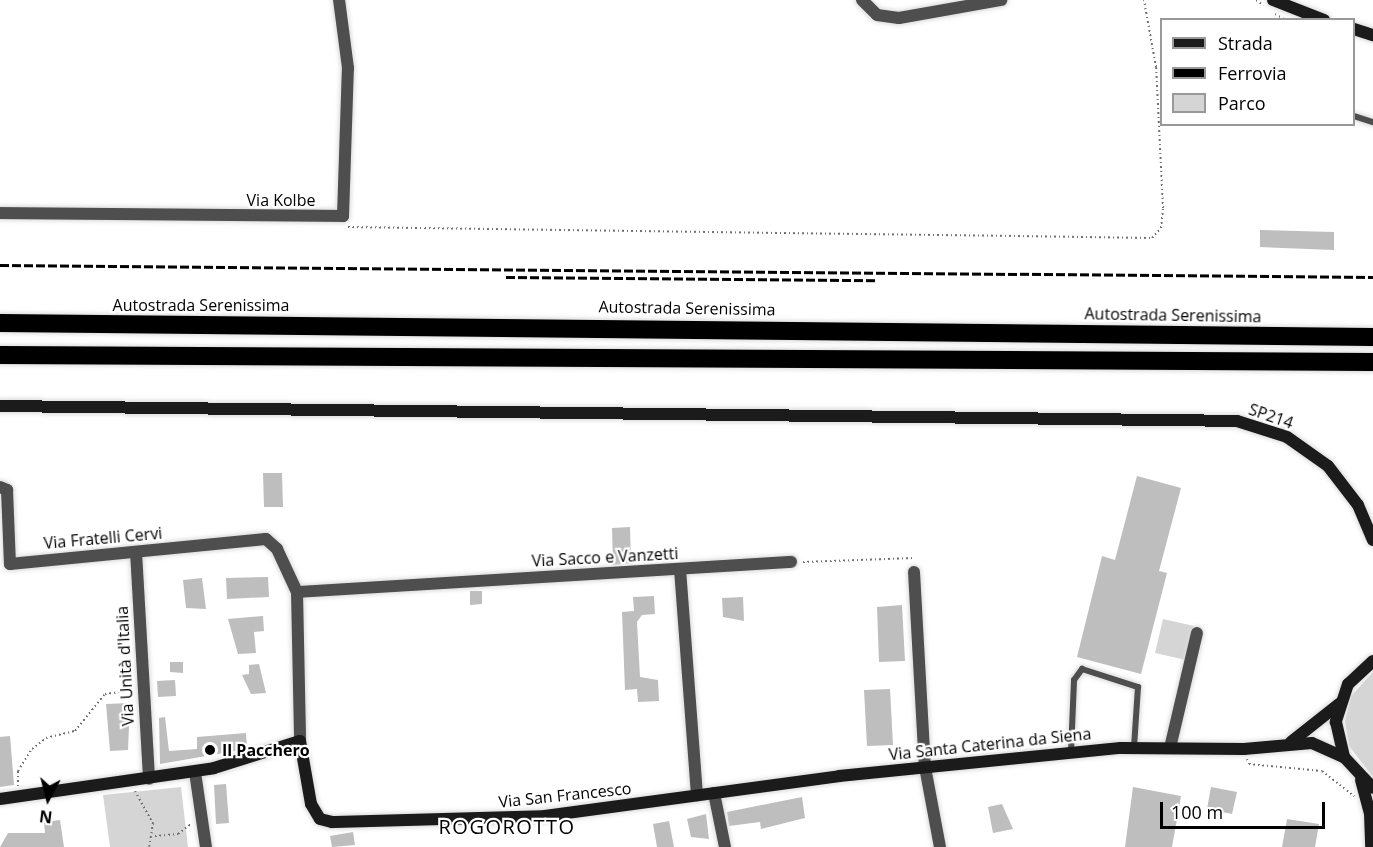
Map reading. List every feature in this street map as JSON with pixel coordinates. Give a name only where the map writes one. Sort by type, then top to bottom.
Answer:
[{"type":"highway","name":"Autostrada Serenissima","points":[[0,323],[1373,337]]},
{"type":"highway","points":[[0,355],[1373,362]]},
{"type":"street","name":"Via Kolbe","points":[[0,213],[343,216],[348,68],[339,0]]},
{"type":"street","points":[[862,0],[877,15],[899,18],[1001,0]]},
{"type":"street","points":[[1273,0],[1320,18]]},
{"type":"street","points":[[1355,30],[1373,35]]},
{"type":"street","name":"SP214","points":[[0,406],[1107,417],[1237,422],[1287,437],[1343,483],[1373,540]]},
{"type":"street","name":"Via Fratelli Cervi","points":[[0,488],[7,490],[10,564],[266,540],[277,549],[297,592]]},
{"type":"street","name":"Via Unità d'Italia","points":[[136,552],[141,689],[149,779]]},
{"type":"street","name":"Via Sacco e Vanzetti","points":[[297,592],[791,562]]},
{"type":"street","points":[[680,569],[697,795]]},
{"type":"street","points":[[914,572],[925,767],[940,847]]},
{"type":"street","points":[[0,799],[195,772],[300,741],[302,624],[297,592]]},
{"type":"street","points":[[1170,748],[1197,633]]},
{"type":"street","points":[[1373,661],[1348,684],[1339,704],[1336,722],[1344,757],[1361,780],[1373,788]]},
{"type":"street","points":[[1288,744],[1339,704]]},
{"type":"street","name":"Via San Francesco","points":[[300,741],[311,804],[320,819],[332,822],[545,816],[697,795]]},
{"type":"street","name":"Via Santa Caterina da Siena","points":[[697,795],[925,767],[1134,748],[1244,749],[1288,744],[1323,744],[1344,757]]},
{"type":"street","points":[[195,772],[206,847]]},
{"type":"street","points":[[1361,780],[1370,813],[1371,847]]},
{"type":"street","points":[[714,793],[725,847]]},
{"type":"lane","points":[[1355,117],[1373,122]]},
{"type":"lane","points":[[1071,752],[1074,680],[1082,669],[1138,687],[1134,748]]},
{"type":"path","points":[[342,226],[416,232],[1152,238],[1161,228],[1163,208],[1156,67],[1144,0]]},
{"type":"path","points":[[791,562],[914,558]]},
{"type":"path","points":[[17,796],[18,771],[32,749],[46,738],[75,730],[105,694],[141,689]]},
{"type":"path","points":[[1244,749],[1248,764],[1322,771],[1370,813]]},
{"type":"path","points":[[127,782],[150,812],[155,836],[149,847]]},
{"type":"path","points":[[155,836],[178,834],[201,816]]},
{"type":"green space","points":[[1163,619],[1194,626],[1186,660],[1155,653]]},
{"type":"green space","points":[[1373,672],[1373,777],[1349,746],[1345,721],[1351,696]]},
{"type":"green space","points":[[181,787],[188,847],[110,847],[103,795]]},
{"type":"building","points":[[1260,230],[1334,232],[1334,250],[1260,247]]},
{"type":"building","points":[[263,473],[282,473],[283,507],[264,507]]},
{"type":"building","points":[[1137,476],[1181,488],[1159,571],[1167,573],[1141,674],[1077,657],[1102,556],[1115,560]]},
{"type":"building","points":[[630,527],[631,563],[613,565],[612,528]]},
{"type":"building","points":[[268,577],[269,597],[227,599],[226,578]]},
{"type":"building","points":[[202,578],[206,609],[186,608],[183,580]]},
{"type":"building","points":[[470,591],[482,591],[482,604],[470,605]]},
{"type":"building","points":[[654,596],[655,614],[642,615],[637,622],[640,677],[658,680],[659,701],[638,702],[637,689],[625,690],[622,612],[634,611],[633,597]]},
{"type":"building","points":[[743,597],[744,621],[723,617],[722,598]]},
{"type":"building","points":[[902,605],[905,661],[879,662],[877,607]]},
{"type":"building","points":[[263,616],[264,631],[254,632],[256,653],[238,654],[228,619]]},
{"type":"building","points":[[170,662],[183,662],[183,673],[170,672]]},
{"type":"building","points":[[259,664],[266,693],[251,694],[242,675],[249,674],[249,665]]},
{"type":"building","points":[[175,680],[176,696],[158,697],[157,681]]},
{"type":"building","points":[[890,689],[893,745],[867,746],[864,690]]},
{"type":"building","points":[[130,703],[128,750],[110,751],[106,704]]},
{"type":"building","points":[[165,717],[169,751],[197,749],[197,737],[246,733],[247,749],[160,764],[159,718]]},
{"type":"building","points":[[10,736],[14,785],[0,787],[0,737]]},
{"type":"building","points":[[226,784],[229,823],[216,824],[214,785]]},
{"type":"building","points":[[1133,787],[1181,796],[1172,847],[1125,847]]},
{"type":"building","points":[[1211,787],[1237,792],[1232,814],[1207,809]]},
{"type":"building","points":[[802,797],[805,818],[761,829],[760,822],[729,826],[727,812]]},
{"type":"building","points":[[1002,804],[1013,829],[993,833],[988,807]]},
{"type":"building","points":[[706,814],[709,839],[691,837],[687,819]]},
{"type":"building","points":[[1287,819],[1319,824],[1315,847],[1282,847]]},
{"type":"building","points":[[60,820],[64,847],[0,847],[8,833],[45,833],[44,822]]},
{"type":"building","points":[[669,821],[674,847],[657,847],[653,824]]},
{"type":"building","points":[[353,832],[355,845],[332,847],[330,836]]},
{"type":"railway","points":[[0,265],[1373,277]]},
{"type":"railway","points":[[506,277],[878,280]]},
{"type":"place","name":"Il Pacchero","points":[[210,750]]},
{"type":"district","name":"ROGOROTTO","points":[[507,826]]}]
